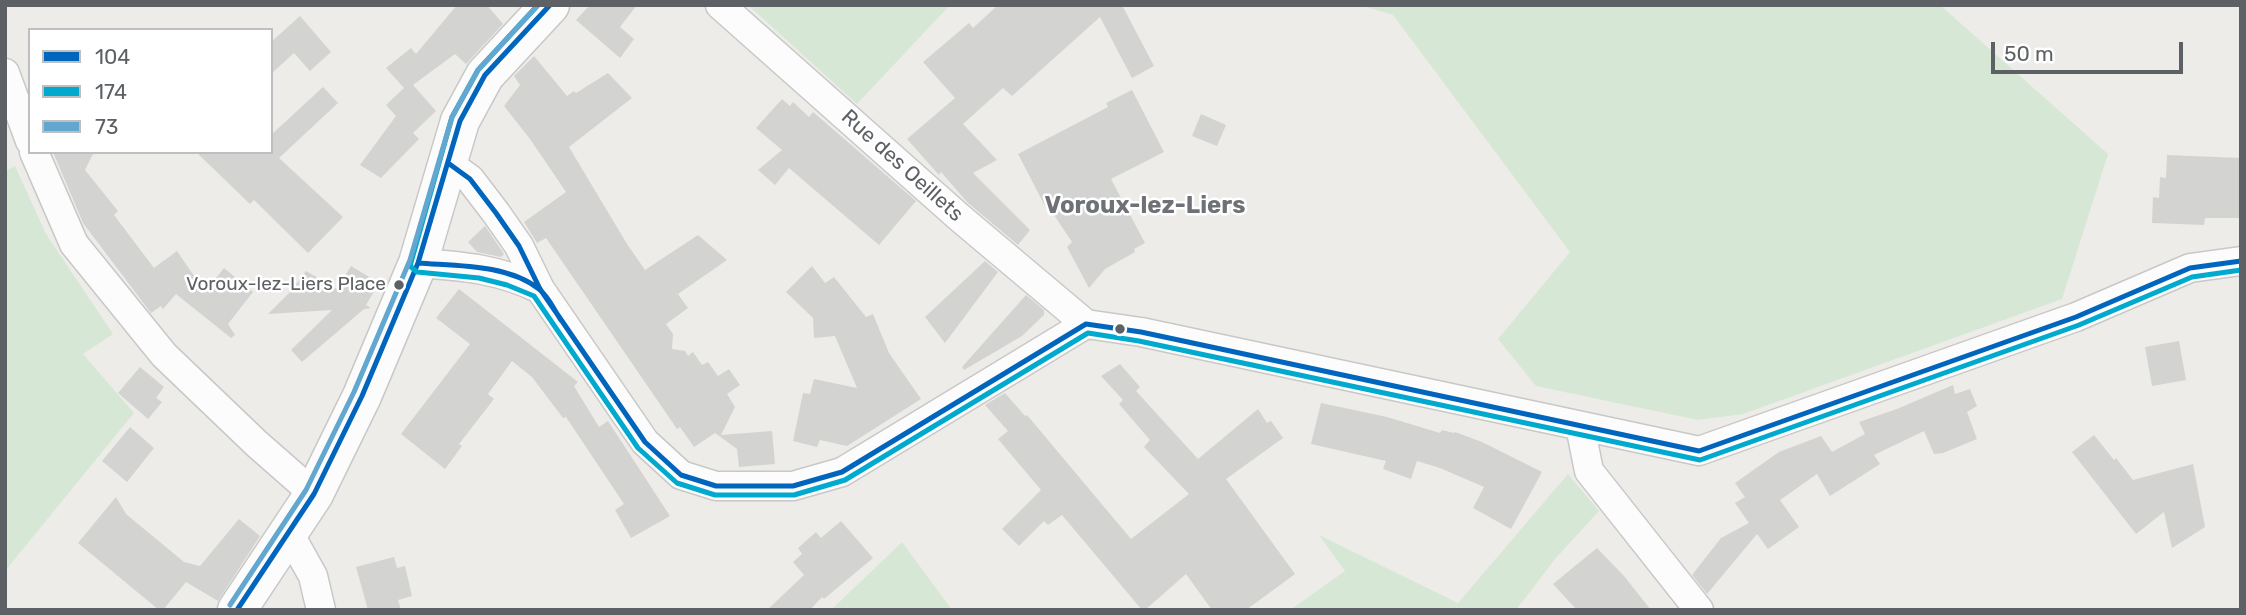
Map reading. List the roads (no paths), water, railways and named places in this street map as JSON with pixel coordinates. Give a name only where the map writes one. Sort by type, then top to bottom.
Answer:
[{"type":"main road","points":[[237,610],[314,494],[362,396],[418,263],[460,121],[485,75],[550,5]]},
{"type":"street","name":"Rue des Oeillets","points":[[720,5],[960,218],[1086,324]]},
{"type":"street","points":[[5,73],[28,136]]},
{"type":"street","points":[[35,154],[74,244],[164,355],[314,494]]},
{"type":"street","points":[[448,163],[470,179],[496,212],[519,246],[540,289],[645,442],[681,475],[716,486],[793,486],[842,472],[1086,324],[1141,332],[1699,451],[2076,317],[2190,268],[2241,261]]},
{"type":"street","points":[[418,263],[492,271],[514,277],[540,289]]},
{"type":"street","points":[[1580,426],[1589,471],[1699,610]]},
{"type":"street","points":[[289,533],[313,576],[321,610]]},
{"type":"place","name":"Voroux-lez-Liers Place","points":[[399,285]]},
{"type":"district","name":"Voroux-lez-Liers","points":[[1145,206]]}]
